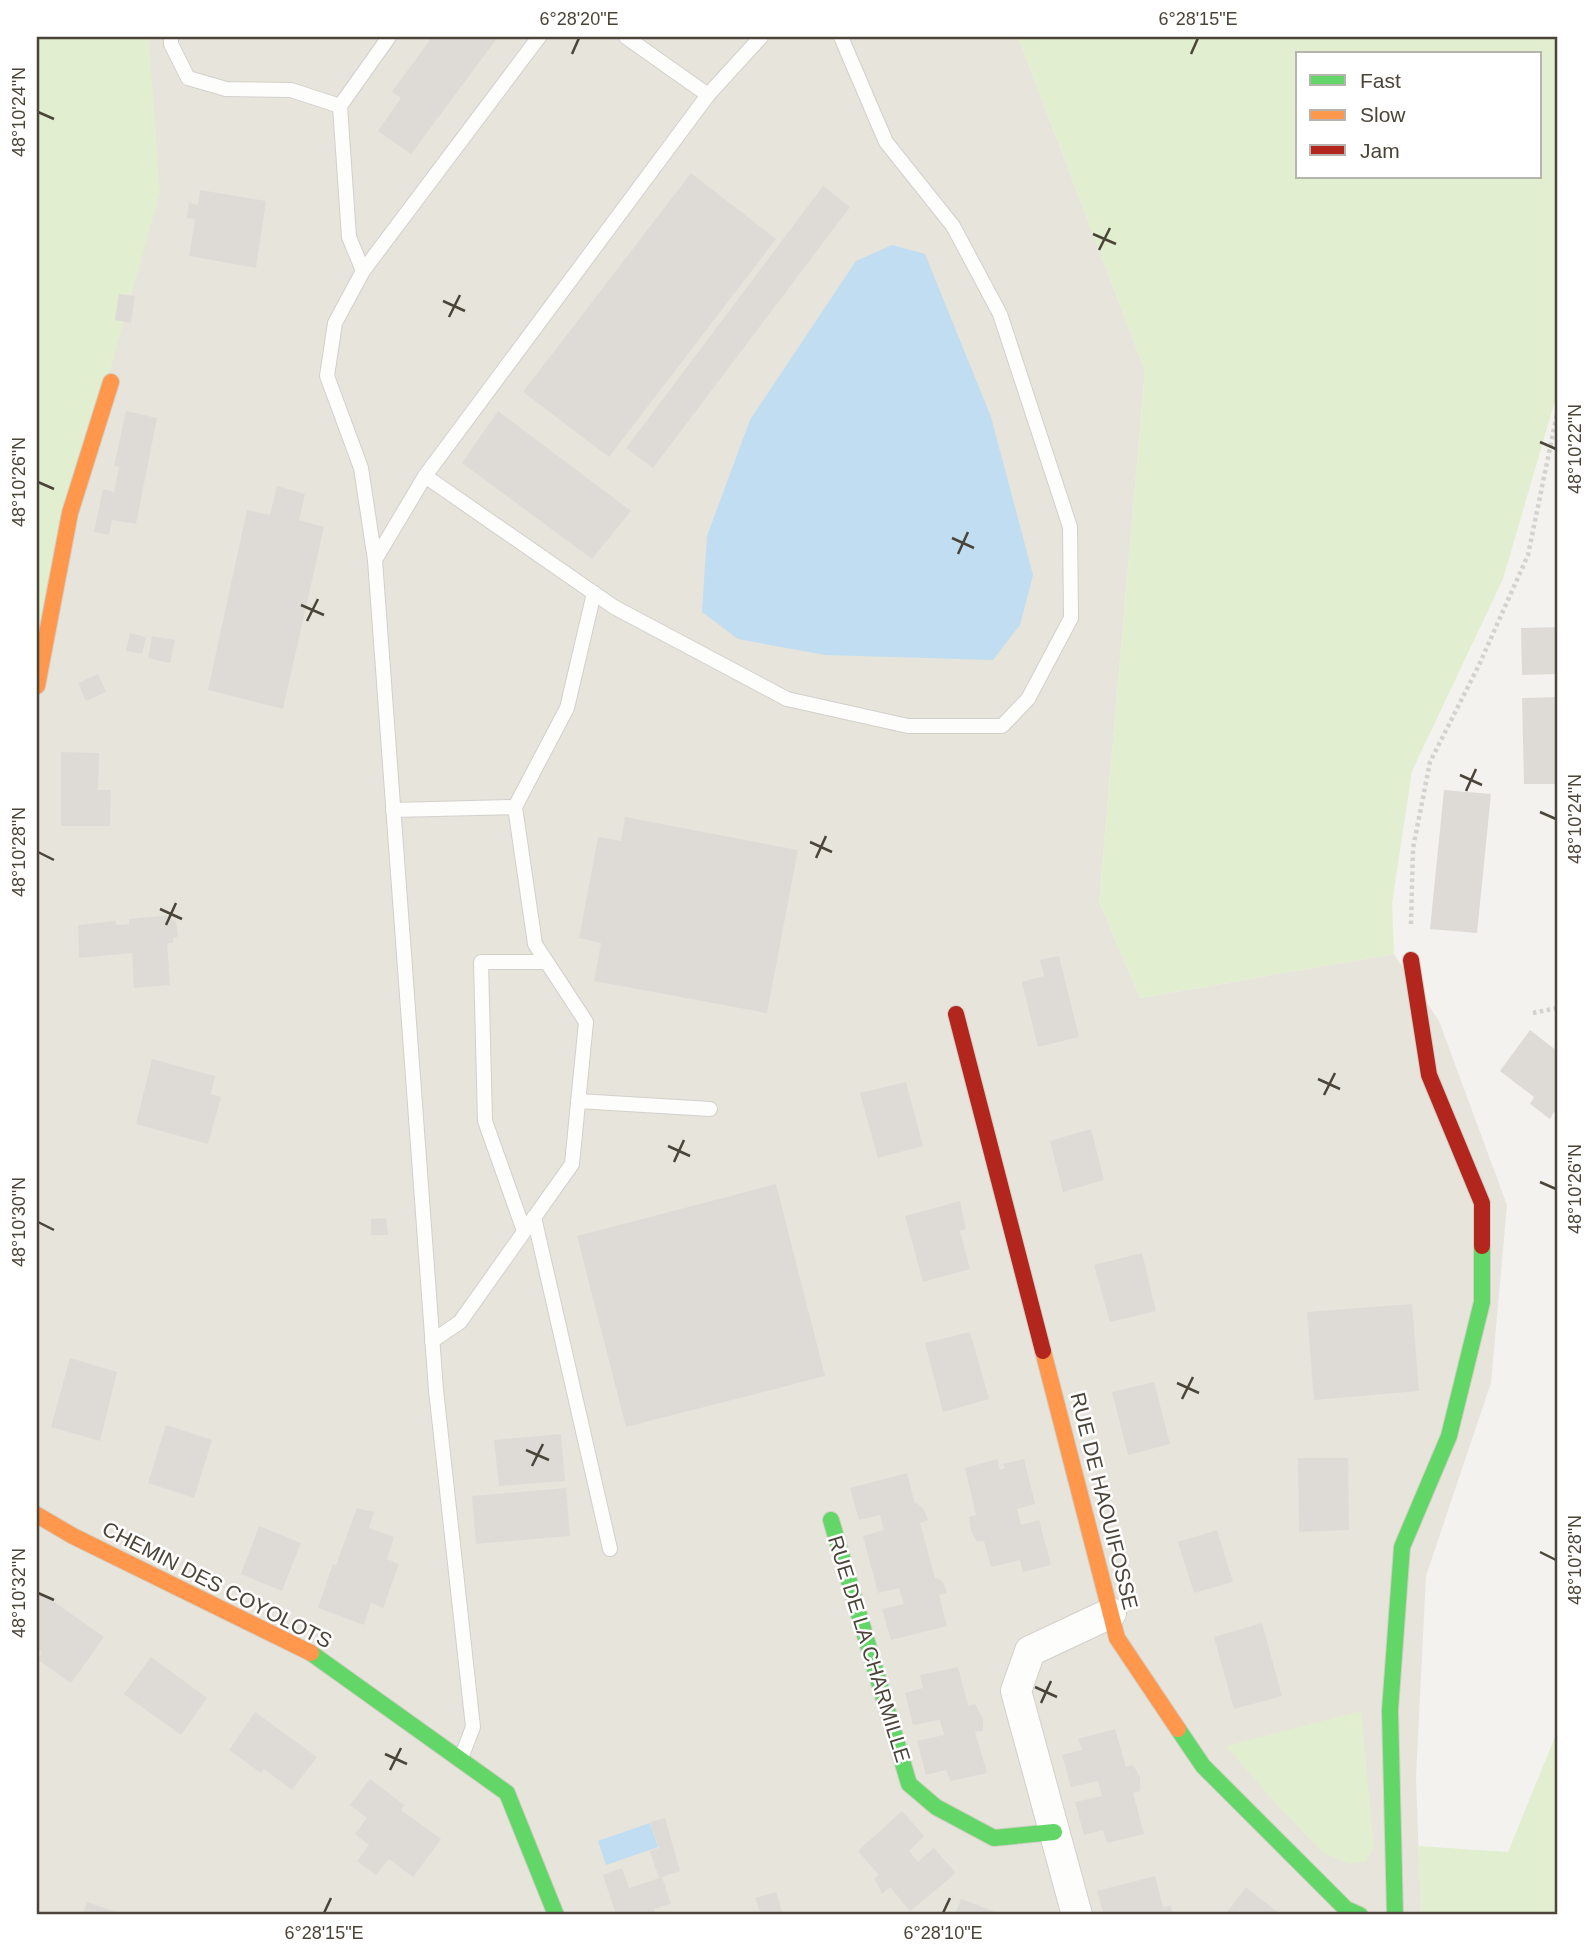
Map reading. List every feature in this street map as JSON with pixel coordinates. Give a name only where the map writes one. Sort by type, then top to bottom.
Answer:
[{"type":"street","points":[[37,686],[70,513],[111,382]]},
{"type":"street","points":[[1395,1915],[1390,1710],[1402,1547],[1449,1436],[1482,1302],[1482,1203],[1429,1075],[1411,960]]},
{"type":"street","name":"RUE DE HAOUIFOSSE","points":[[957,1014],[1117,1637],[1203,1766],[1346,1909],[1360,1915]]},
{"type":"street","name":"CHEMIN DES COYOLOTS","points":[[37,1514],[73,1536],[310,1652],[506,1793],[556,1915]]},
{"type":"street","name":"RUE DE LA CHARMILLE","points":[[831,1520],[909,1784],[936,1807],[995,1838],[1054,1832]]},
{"type":"street","points":[[1077,1915],[1016,1691],[1030,1651],[1111,1613]]},
{"type":"lane","points":[[171,37],[171,44],[188,78],[226,89],[291,90],[340,106]]},
{"type":"lane","points":[[363,271],[349,237],[340,106],[389,37]]},
{"type":"lane","points":[[460,1759],[472,1727],[432,1341],[375,561],[361,468],[327,376],[335,323],[363,271],[539,37]]},
{"type":"lane","points":[[375,561],[425,476],[708,95],[761,37]]},
{"type":"lane","points":[[425,476],[614,607],[787,699],[908,726],[1002,726],[1028,699],[1071,618],[1070,527],[1000,314],[953,226],[886,142],[841,37]]},
{"type":"lane","points":[[632,39],[708,95]]},
{"type":"lane","points":[[432,1341],[460,1322],[572,1164],[586,1022],[535,944],[515,807],[567,708],[594,593]]},
{"type":"lane","points":[[393,810],[515,807]]},
{"type":"lane","points":[[524,1231],[485,1121],[481,962],[546,962]]},
{"type":"lane","points":[[578,1101],[710,1109]]},
{"type":"lane","points":[[534,1217],[610,1549]]},
{"type":"path","points":[[1411,960],[1413,848],[1430,762],[1479,665],[1528,555],[1557,414]]},
{"type":"path","points":[[1533,1013],[1557,1008]]},
{"type":"shaded area","points":[[149,37],[1018,37],[1145,371],[1099,902],[1140,998],[1394,954],[1439,1021],[1507,1205],[1491,1383],[1426,1576],[1416,1778],[1421,1915],[37,1915],[37,686],[149,50]]},
{"type":"green space","points":[[37,37],[149,37],[160,193],[70,513],[37,686]]},
{"type":"green space","points":[[1018,37],[1557,37],[1557,394],[1503,579],[1412,771],[1392,903],[1394,954],[1140,998],[1099,902],[1145,371]]},
{"type":"green space","points":[[1361,1711],[1374,1846],[1366,1862],[1349,1864],[1323,1853],[1226,1746]]},
{"type":"green space","points":[[1557,1732],[1557,1915],[1421,1915],[1418,1846],[1508,1852]]},
{"type":"water","points":[[892,245],[925,254],[991,417],[1033,575],[1020,625],[993,660],[825,655],[738,639],[702,612],[707,536],[750,420],[856,261]]},
{"type":"water","points":[[650,1823],[658,1847],[606,1865],[598,1841]]},
{"type":"building","points":[[432,37],[498,37],[411,154],[378,131],[401,98],[392,92]]},
{"type":"building","points":[[691,173],[776,239],[609,457],[523,392]]},
{"type":"building","points":[[823,186],[850,207],[653,468],[626,448]]},
{"type":"building","points":[[200,190],[266,201],[256,268],[189,256],[195,219],[187,218],[189,203],[198,205]]},
{"type":"building","points":[[119,294],[135,296],[131,323],[115,320]]},
{"type":"building","points":[[126,411],[157,418],[136,524],[112,520],[109,535],[94,532],[103,489],[114,492],[119,467],[114,466]]},
{"type":"building","points":[[498,411],[631,511],[592,559],[462,463]]},
{"type":"building","points":[[277,486],[305,494],[299,520],[324,527],[283,709],[208,690],[247,510],[270,515]]},
{"type":"building","points":[[1557,627],[1557,674],[1522,675],[1521,628]]},
{"type":"building","points":[[130,633],[146,637],[142,654],[126,651]]},
{"type":"building","points":[[152,636],[175,640],[170,663],[148,658]]},
{"type":"building","points":[[98,674],[106,692],[86,701],[78,683]]},
{"type":"building","points":[[1557,697],[1557,784],[1524,784],[1522,698]]},
{"type":"building","points":[[61,752],[99,753],[98,790],[111,790],[110,826],[61,826]]},
{"type":"building","points":[[1444,790],[1491,794],[1477,933],[1430,929]]},
{"type":"building","points":[[625,817],[798,850],[767,1013],[594,981],[601,943],[579,938],[598,837],[621,841]]},
{"type":"building","points":[[171,915],[176,922],[178,936],[173,939],[173,943],[167,943],[170,985],[134,988],[132,953],[79,958],[78,925],[116,921],[116,925],[129,924],[129,919]]},
{"type":"building","points":[[1059,956],[1079,1037],[1038,1047],[1022,982],[1044,976],[1040,960]]},
{"type":"building","points":[[1530,1030],[1557,1051],[1557,1115],[1554,1112],[1550,1119],[1530,1104],[1534,1097],[1500,1071]]},
{"type":"building","points":[[152,1059],[215,1076],[211,1094],[221,1097],[208,1144],[136,1124]]},
{"type":"building","points":[[906,1082],[923,1146],[878,1158],[860,1093]]},
{"type":"building","points":[[1091,1129],[1104,1180],[1063,1192],[1050,1141]]},
{"type":"building","points":[[776,1184],[825,1376],[626,1427],[577,1236]]},
{"type":"building","points":[[960,1201],[966,1229],[960,1231],[970,1269],[923,1282],[905,1216]]},
{"type":"building","points":[[386,1218],[388,1235],[371,1235],[371,1219]]},
{"type":"building","points":[[1142,1253],[1156,1311],[1110,1322],[1094,1265]]},
{"type":"building","points":[[1412,1304],[1419,1391],[1314,1400],[1307,1312]]},
{"type":"building","points":[[970,1332],[989,1399],[943,1412],[925,1343]]},
{"type":"building","points":[[70,1358],[117,1372],[100,1441],[51,1427]]},
{"type":"building","points":[[1154,1382],[1170,1444],[1128,1455],[1112,1392]]},
{"type":"building","points":[[166,1425],[212,1440],[194,1498],[148,1483]]},
{"type":"building","points":[[561,1434],[565,1481],[499,1486],[494,1440]]},
{"type":"building","points":[[1298,1458],[1348,1458],[1349,1530],[1299,1532]]},
{"type":"building","points":[[997,1459],[1000,1470],[1005,1468],[1003,1464],[1024,1459],[1035,1504],[1017,1509],[1021,1525],[1039,1520],[1051,1565],[1023,1572],[1020,1560],[991,1567],[984,1541],[977,1542],[971,1531],[969,1517],[976,1515],[965,1468]]},
{"type":"building","points":[[907,1473],[915,1504],[924,1510],[928,1520],[920,1523],[935,1578],[944,1584],[947,1593],[939,1595],[947,1626],[891,1640],[882,1609],[904,1604],[899,1588],[878,1593],[863,1536],[884,1530],[880,1515],[859,1520],[850,1488]]},
{"type":"building","points":[[566,1488],[570,1536],[476,1544],[472,1496]]},
{"type":"building","points":[[357,1508],[374,1512],[369,1528],[394,1537],[387,1559],[399,1564],[383,1608],[371,1603],[364,1625],[318,1608]]},
{"type":"building","points":[[259,1526],[301,1543],[282,1591],[241,1574]]},
{"type":"building","points":[[1217,1530],[1233,1582],[1194,1593],[1178,1542]]},
{"type":"building","points":[[40,1592],[104,1637],[71,1683],[38,1660],[42,1652],[37,1648],[37,1596]]},
{"type":"building","points":[[1262,1623],[1282,1696],[1234,1709],[1214,1637]]},
{"type":"building","points":[[151,1657],[207,1698],[181,1735],[124,1694]]},
{"type":"building","points":[[958,1667],[968,1706],[975,1704],[983,1719],[983,1731],[975,1732],[987,1773],[950,1781],[946,1770],[926,1775],[917,1741],[944,1735],[940,1720],[913,1725],[905,1693],[923,1688],[920,1675]]},
{"type":"building","points":[[255,1712],[317,1757],[292,1790],[264,1769],[261,1773],[229,1750]]},
{"type":"building","points":[[1115,1729],[1126,1767],[1133,1765],[1140,1777],[1140,1791],[1133,1793],[1144,1834],[1107,1843],[1103,1830],[1084,1835],[1075,1802],[1102,1796],[1098,1781],[1071,1787],[1062,1755],[1082,1750],[1078,1739]]},
{"type":"building","points":[[370,1779],[404,1805],[401,1810],[441,1839],[413,1877],[389,1859],[376,1875],[357,1861],[369,1845],[355,1834],[367,1818],[350,1805]]},
{"type":"building","points":[[902,1811],[924,1836],[909,1851],[918,1862],[934,1848],[956,1873],[910,1911],[890,1887],[882,1894],[874,1878],[879,1875],[858,1851]]},
{"type":"building","points":[[665,1818],[680,1871],[659,1878],[650,1851],[659,1848],[650,1822]]},
{"type":"building","points":[[622,1868],[629,1888],[662,1877],[671,1904],[654,1909],[656,1915],[616,1915],[603,1875]]},
{"type":"building","points":[[1155,1876],[1163,1907],[1171,1905],[1173,1915],[1104,1915],[1097,1891]]},
{"type":"building","points":[[1246,1887],[1281,1915],[1225,1915]]},
{"type":"building","points":[[776,1892],[783,1915],[761,1915],[755,1898]]},
{"type":"building","points":[[961,1899],[1004,1915],[955,1915]]},
{"type":"building","points":[[87,1902],[126,1915],[83,1915]]},
{"type":"traffic: fast","points":[[1395,1915],[1390,1710],[1402,1547],[1449,1436],[1482,1302],[1482,1246]]},
{"type":"traffic: fast","points":[[831,1520],[909,1784],[936,1807],[994,1838],[1054,1832]]},
{"type":"traffic: fast","points":[[311,1653],[507,1793],[556,1915]]},
{"type":"traffic: fast","points":[[1178,1729],[1203,1766],[1346,1909],[1360,1915]]},
{"type":"traffic: slow","points":[[37,686],[70,513],[111,382]]},
{"type":"traffic: slow","points":[[1043,1351],[1117,1638],[1178,1729]]},
{"type":"traffic: slow","points":[[37,1515],[73,1536],[311,1653]]},
{"type":"traffic: jam","points":[[1411,960],[1429,1075],[1482,1203],[1482,1246]]},
{"type":"traffic: jam","points":[[956,1014],[1043,1351]]}]
